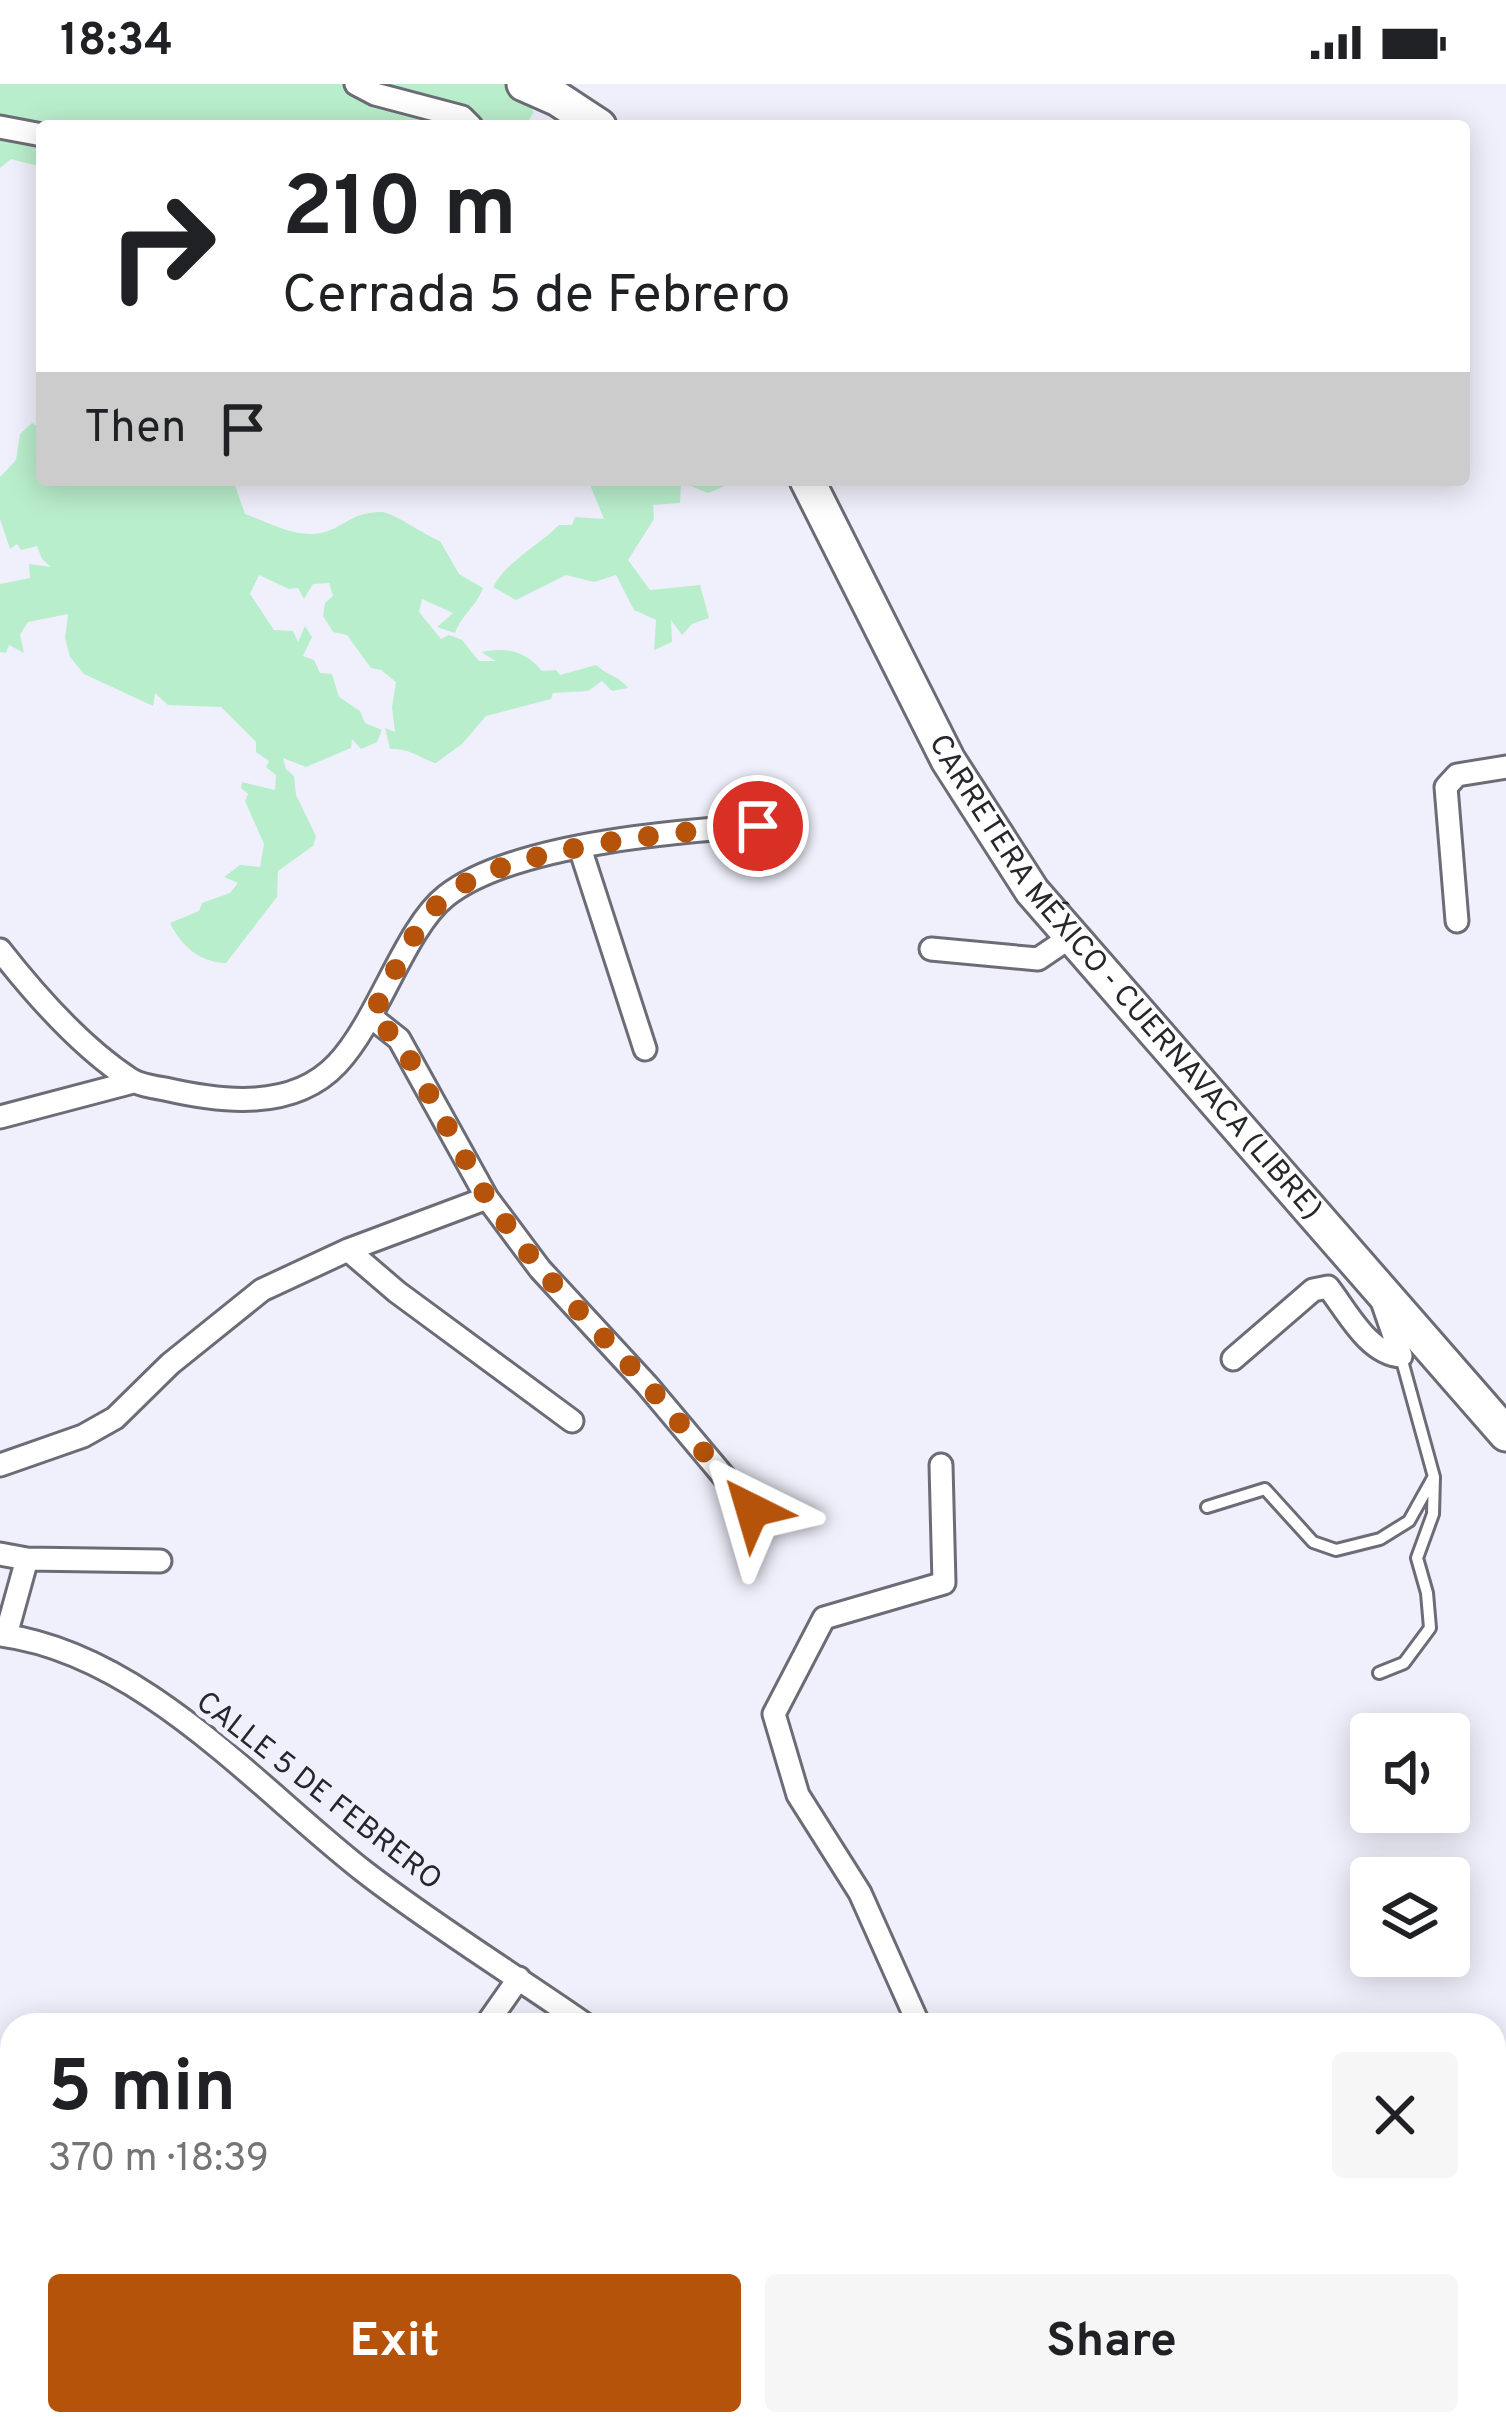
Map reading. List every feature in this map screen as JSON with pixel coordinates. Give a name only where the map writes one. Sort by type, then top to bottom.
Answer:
[{"type":"main road","points":[[524,84],[590,120]]},
{"type":"main road","name":"CARRETERA MÉXICO - CUERNAVACA (LIBRE)","points":[[810,486],[948,760],[984,822],[1069,938],[1506,1433]]},
{"type":"street","points":[[356,84],[465,120]]},
{"type":"street","points":[[0,127],[36,134]]},
{"type":"street","points":[[1456,921],[1446,787],[1457,775],[1506,767]]},
{"type":"street","points":[[0,1118],[133,1082],[200,1097],[263,1100],[302,1090],[336,1066],[371,1017],[429,915],[447,895],[490,873],[580,848],[688,830],[793,823]]},
{"type":"street","points":[[580,848],[645,1049]]},
{"type":"street","points":[[932,949],[1038,959],[1069,938]]},
{"type":"street","points":[[0,950],[75,1031],[133,1082]]},
{"type":"street","points":[[371,1017],[399,1040],[487,1198],[540,1269],[647,1384],[752,1510]]},
{"type":"street","points":[[0,1465],[83,1436],[115,1418],[170,1364],[262,1290],[348,1250],[487,1198]]},
{"type":"street","points":[[348,1250],[572,1421]]},
{"type":"street","points":[[1233,1359],[1313,1290],[1328,1287],[1376,1348],[1401,1356],[1376,1283]]},
{"type":"street","points":[[914,2013],[860,1893],[798,1795],[774,1714],[824,1618],[944,1583],[941,1465]]},
{"type":"street","points":[[0,1553],[27,1559],[160,1561]]},
{"type":"street","points":[[3,1635],[27,1559]]},
{"type":"street","name":"CALLE 5 DE FEBRERO","points":[[3,1635],[81,1658],[128,1683],[226,1755],[367,1874],[569,2013]]},
{"type":"street","points":[[494,2013],[519,1978]]},
{"type":"lane","points":[[1379,1673],[1404,1664],[1430,1628],[1417,1558],[1433,1514],[1434,1477],[1401,1356]]},
{"type":"lane","points":[[1208,1507],[1265,1489],[1312,1543],[1336,1550],[1381,1539],[1408,1521],[1434,1477]]},
{"type":"green space","points":[[0,84],[512,84],[534,112],[529,120],[36,120],[36,165],[11,159],[0,168]]},
{"type":"green space","points":[[32,423],[36,425],[36,486],[235,486],[245,514],[307,534],[328,531],[363,514],[393,516],[440,541],[459,574],[483,588],[455,633],[437,627],[453,613],[422,599],[419,612],[441,639],[449,635],[462,640],[479,661],[496,661],[481,652],[507,650],[529,658],[542,671],[556,670],[560,675],[596,665],[628,688],[612,691],[602,681],[588,691],[553,693],[551,699],[486,716],[462,744],[436,763],[390,749],[385,728],[395,732],[396,682],[371,668],[347,635],[333,632],[323,616],[325,603],[333,596],[329,583],[313,584],[304,599],[298,588],[289,589],[259,575],[250,594],[274,630],[293,631],[298,642],[305,626],[312,637],[303,656],[314,660],[320,673],[332,674],[339,697],[360,711],[365,723],[382,730],[377,742],[361,749],[352,739],[351,748],[306,767],[283,758],[316,836],[313,846],[278,871],[277,897],[226,963],[200,956],[186,946],[170,923],[230,893],[238,883],[224,877],[240,865],[260,867],[264,844],[242,782],[275,790],[276,775],[266,767],[269,761],[256,752],[256,742],[221,707],[168,705],[155,693],[153,706],[84,674],[70,657],[65,638],[68,614],[28,622],[20,635],[24,653],[9,645],[6,653],[0,652],[0,584],[30,578],[29,564],[51,567],[37,546],[21,550],[17,544],[10,549],[0,519],[0,477],[16,460],[20,434]]},
{"type":"green space","points":[[590,486],[681,486],[680,503],[653,505],[654,519],[628,560],[650,590],[700,585],[709,618],[692,624],[682,635],[671,620],[672,642],[654,650],[656,620],[634,610],[616,575],[594,582],[566,575],[516,600],[493,587],[515,561],[559,525],[572,525],[575,517],[604,519]]},
{"type":"green space","points":[[691,486],[725,486],[708,493]]},
{"type":"route","points":[[752,1510],[647,1384],[540,1269],[487,1198],[399,1040],[371,1017],[429,915],[447,895],[490,873],[553,853],[688,830],[758,826]]}]
